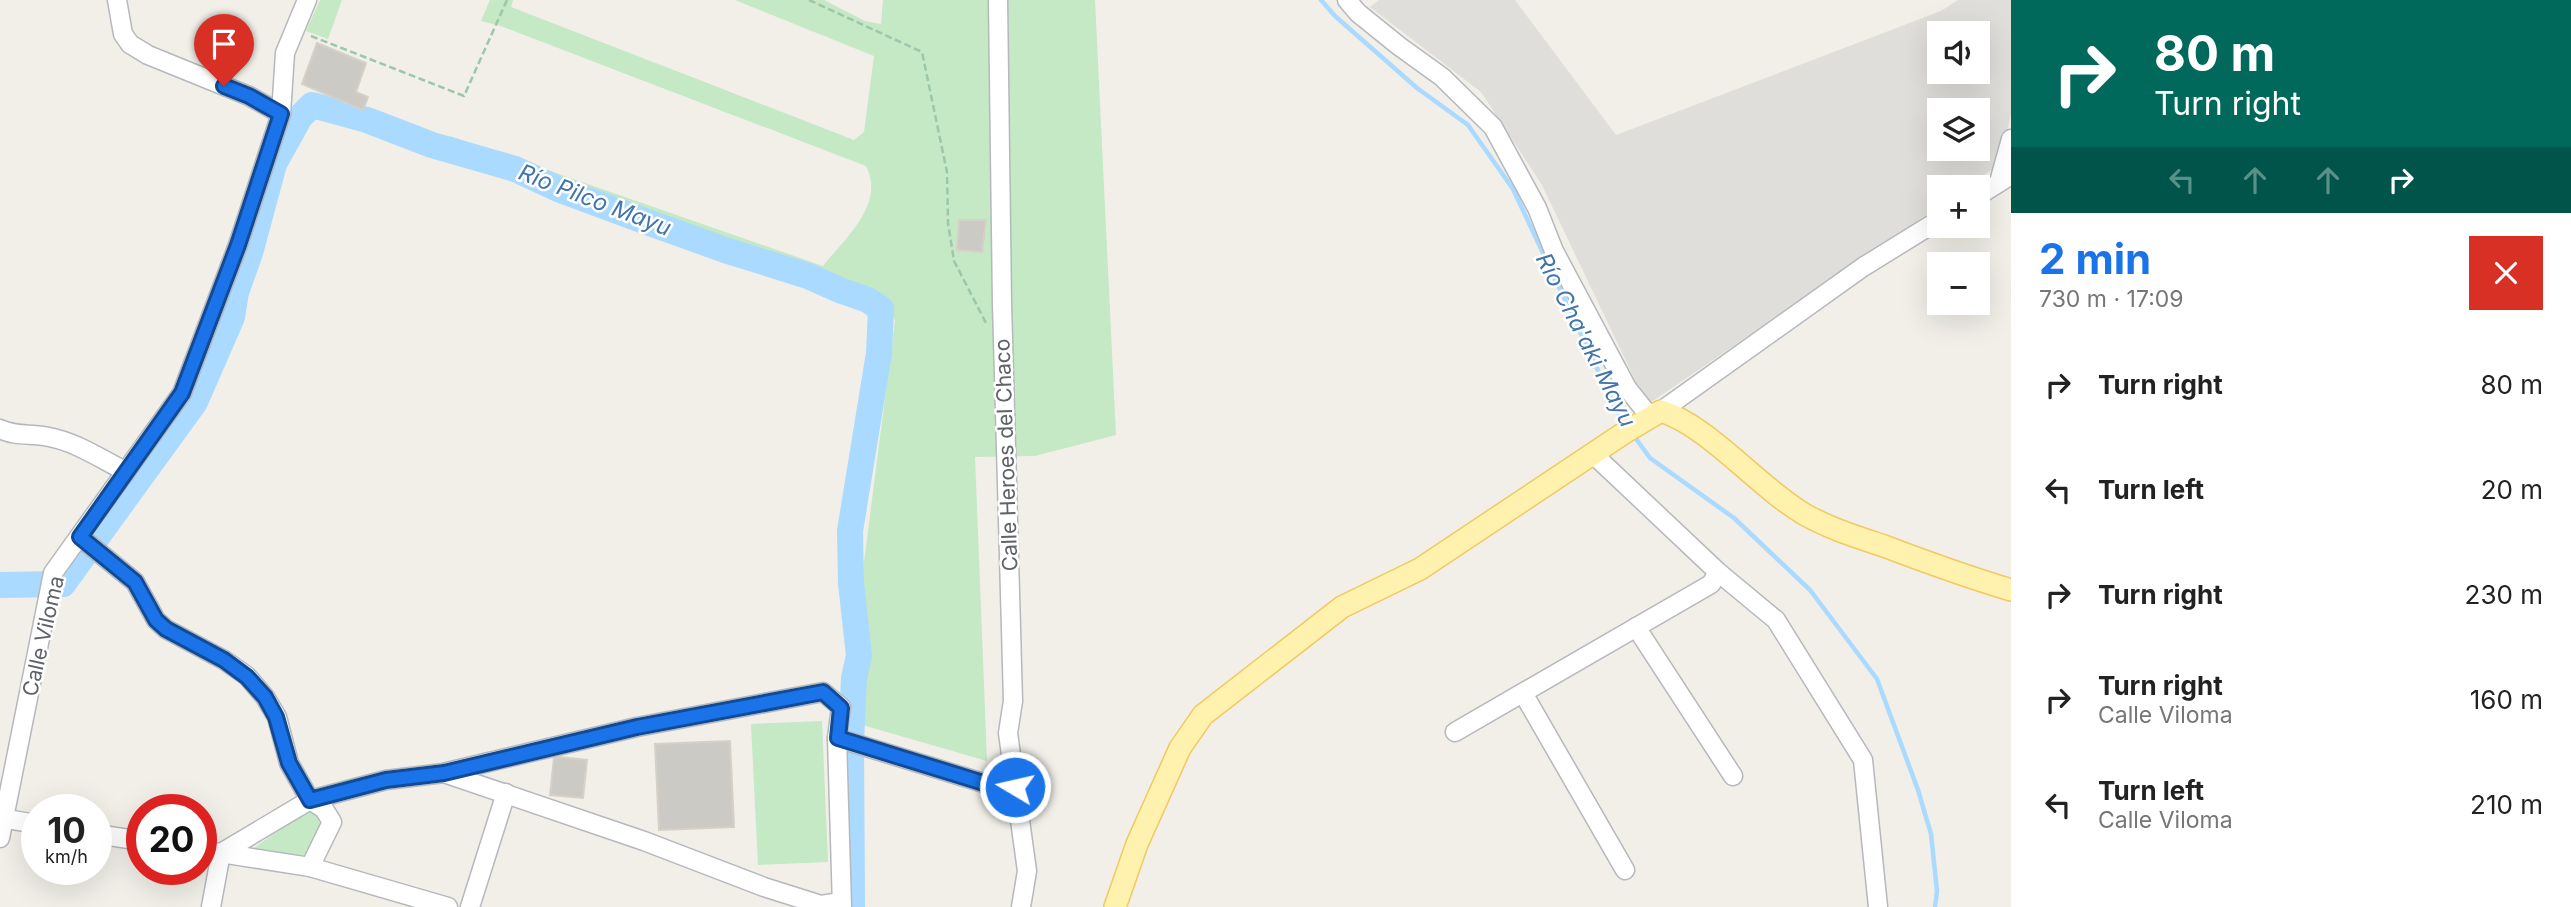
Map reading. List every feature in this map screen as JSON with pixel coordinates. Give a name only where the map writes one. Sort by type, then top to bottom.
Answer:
[{"type":"main road","points":[[1115,907],[1137,844],[1180,748],[1203,715],[1342,607],[1420,569],[1652,417],[1679,417],[1759,482],[1805,514],[1856,536],[1970,578],[2011,590]]},
{"type":"street","points":[[117,0],[122,34],[130,44],[148,55],[249,96],[281,114]]},
{"type":"street","name":"Calle Viloma","points":[[0,838],[2,818],[51,595],[53,573],[82,538],[125,471],[182,393],[238,245],[281,114],[285,53],[307,0]]},
{"type":"street","name":"Calle Heroes del Chaco","points":[[998,0],[1002,304],[1013,701],[1008,733],[1027,871],[1021,907]]},
{"type":"street","points":[[1347,0],[1378,30],[1442,77],[1493,127],[1532,198],[1554,251],[1627,388],[1652,417],[1863,267],[1927,227]]},
{"type":"street","points":[[1990,188],[2005,179],[2011,139]]},
{"type":"street","points":[[0,429],[27,436],[48,436],[79,447],[125,471]]},
{"type":"street","points":[[1593,454],[1718,572],[1776,621],[1863,760],[1878,907]]},
{"type":"street","points":[[82,538],[135,582],[156,620],[166,629],[224,660],[247,677],[265,697],[276,717],[289,763],[310,800],[324,809],[332,822],[310,867]]},
{"type":"street","points":[[1455,732],[1710,584],[1718,572]]},
{"type":"street","points":[[1636,628],[1733,776]]},
{"type":"street","points":[[220,853],[310,800],[386,780],[444,773],[637,727],[823,692],[841,708],[838,738],[842,905],[821,905],[764,887],[644,841],[444,773]]},
{"type":"street","points":[[1523,693],[1625,870]]},
{"type":"street","points":[[838,738],[990,785],[1015,787]]},
{"type":"street","points":[[470,907],[506,793]]},
{"type":"street","points":[[2,818],[21,821]]},
{"type":"street","points":[[217,853],[310,867],[448,907]]},
{"type":"street","points":[[211,907],[220,853]]},
{"type":"path","points":[[294,30],[464,96],[507,0]]},
{"type":"path","points":[[809,0],[922,52],[947,172],[948,223],[954,261],[988,328]]},
{"type":"shaded area","points":[[1379,0],[1515,0],[1616,135],[1941,11],[1958,0],[2011,0],[2011,115],[2000,164],[1984,175],[1927,175],[1927,214],[1647,405],[1542,185],[1481,92],[1370,7]]},
{"type":"green space","points":[[320,0],[342,0],[328,39],[306,31]]},
{"type":"green space","points":[[490,0],[513,0],[511,7],[854,140],[864,132],[874,56],[735,0],[824,0],[865,21],[881,24],[883,0],[1095,0],[1116,435],[1035,456],[975,457],[987,761],[852,722],[864,562],[895,320],[888,309],[808,276],[725,250],[558,189],[515,169],[432,145],[450,136],[823,266],[851,233],[867,207],[871,180],[866,166],[501,26],[481,21]]},
{"type":"green space","points":[[822,721],[828,862],[758,865],[751,724]]},
{"type":"green space","points":[[307,810],[320,818],[320,824],[315,841],[301,859],[250,851]]},
{"type":"building","points":[[317,43],[366,63],[356,92],[368,97],[363,110],[302,84]]},
{"type":"building","points":[[959,220],[986,220],[982,252],[957,250]]},
{"type":"building","points":[[730,741],[734,827],[659,830],[655,744]]},
{"type":"building","points":[[554,758],[587,760],[583,798],[550,795]]},
{"type":"waterway","name":"Río Cha'aki Mayu","points":[[1321,0],[1335,16],[1417,88],[1468,125],[1513,189],[1616,409],[1627,426]]},
{"type":"waterway","name":"Río Pilco Mayu","points":[[0,585],[63,584],[195,402],[232,317],[236,292],[250,253],[274,164],[300,117],[312,105],[367,120],[432,145],[515,169],[558,189],[647,222],[808,276],[868,300],[881,309],[879,353],[850,531],[851,583],[859,656],[854,678],[851,742],[852,907]]},
{"type":"waterway","name":"Río Cha'aki Mayu","points":[[1634,436],[1650,458],[1734,518],[1810,590],[1877,679],[1918,790],[1931,834],[1937,891],[1935,907]]},
{"type":"route","points":[[224,86],[281,114],[238,245],[182,393],[80,537],[135,582],[156,620],[166,629],[224,660],[247,677],[265,697],[276,717],[289,763],[310,800],[386,780],[444,773],[496,762],[637,727],[823,692],[841,708],[838,738],[990,785],[1015,787]]}]
